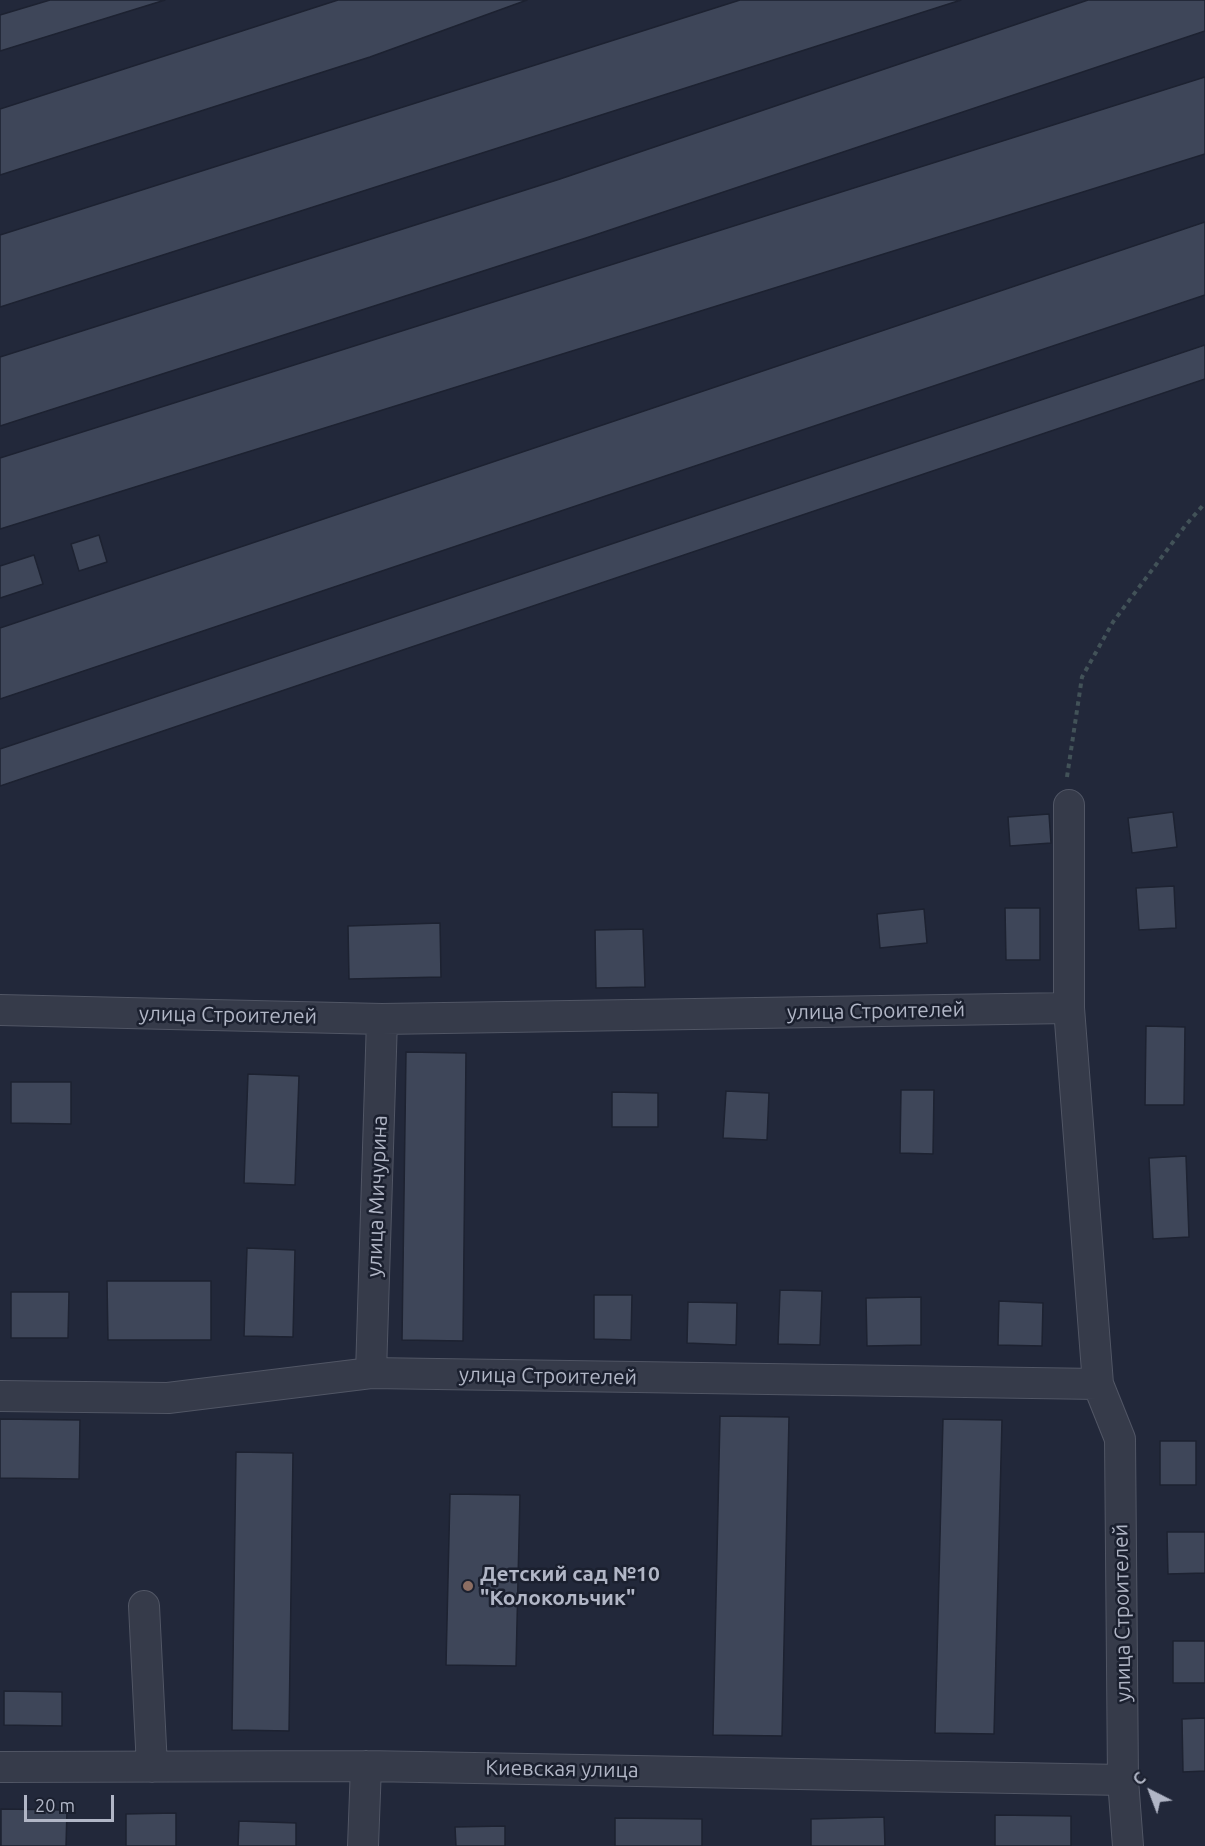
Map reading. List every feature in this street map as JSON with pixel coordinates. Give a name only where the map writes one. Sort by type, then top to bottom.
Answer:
[{"type":"street","name":"улица Строителей","points":[[1069,805],[1069,1008],[1098,1384],[1120,1439],[1123,1780],[1128,1846]]},
{"type":"street","name":"улица Строителей","points":[[0,1010],[382,1019],[1069,1008]]},
{"type":"street","name":"улица Мичурина","points":[[371,1373],[382,1019]]},
{"type":"street","name":"улица Строителей","points":[[0,1396],[168,1398],[371,1373],[1098,1384]]},
{"type":"street","points":[[144,1606],[152,1767]]},
{"type":"street","name":"Киевская улица","points":[[0,1767],[366,1766],[1123,1780]]},
{"type":"street","points":[[363,1846],[366,1766]]},
{"type":"path","points":[[1069,805],[1066,771],[1082,677],[1113,622],[1185,525],[1205,503]]},
{"type":"building","points":[[50,0],[165,0],[0,51],[0,15]]},
{"type":"building","points":[[338,0],[527,0],[370,57],[0,175],[0,109]]},
{"type":"building","points":[[740,0],[961,0],[0,307],[0,235]]},
{"type":"building","points":[[1088,0],[1205,0],[1205,31],[586,238],[0,426],[0,357],[560,179]]},
{"type":"building","points":[[1205,77],[1205,154],[0,529],[0,458]]},
{"type":"building","points":[[1205,222],[1205,295],[0,699],[0,628]]},
{"type":"building","points":[[1205,345],[1205,379],[0,786],[0,749]]},
{"type":"building","points":[[99,535],[107,562],[79,571],[71,544]]},
{"type":"building","points":[[34,555],[43,584],[0,598],[0,566]]},
{"type":"building","points":[[1173,812],[1177,847],[1132,853],[1128,818]]},
{"type":"building","points":[[1049,814],[1051,843],[1010,846],[1008,817]]},
{"type":"building","points":[[1174,886],[1176,928],[1139,930],[1136,888]]},
{"type":"building","points":[[1005,908],[1040,908],[1040,960],[1006,960]]},
{"type":"building","points":[[924,909],[927,943],[880,948],[877,914]]},
{"type":"building","points":[[440,923],[441,977],[349,979],[348,926]]},
{"type":"building","points":[[643,929],[645,987],[596,988],[595,930]]},
{"type":"building","points":[[1146,1026],[1185,1027],[1184,1105],[1145,1105]]},
{"type":"building","points":[[406,1052],[466,1053],[463,1341],[402,1340]]},
{"type":"building","points":[[248,1074],[299,1076],[295,1185],[244,1183]]},
{"type":"building","points":[[11,1082],[71,1082],[71,1124],[11,1123]]},
{"type":"building","points":[[901,1090],[934,1090],[933,1154],[900,1153]]},
{"type":"building","points":[[726,1091],[769,1093],[767,1140],[723,1138]]},
{"type":"building","points":[[612,1092],[658,1093],[658,1127],[612,1127]]},
{"type":"building","points":[[1186,1156],[1189,1237],[1153,1239],[1149,1158]]},
{"type":"building","points":[[247,1248],[295,1250],[293,1337],[244,1336]]},
{"type":"building","points":[[107,1281],[211,1281],[211,1340],[108,1340]]},
{"type":"building","points":[[780,1290],[822,1291],[820,1345],[778,1344]]},
{"type":"building","points":[[11,1292],[69,1292],[68,1338],[11,1338]]},
{"type":"building","points":[[594,1295],[632,1295],[631,1340],[594,1339]]},
{"type":"building","points":[[921,1297],[921,1345],[867,1346],[866,1298]]},
{"type":"building","points":[[999,1301],[1043,1303],[1042,1346],[998,1345]]},
{"type":"building","points":[[688,1302],[737,1303],[736,1345],[687,1343]]},
{"type":"building","points":[[720,1416],[789,1417],[782,1736],[713,1735]]},
{"type":"building","points":[[0,1419],[80,1420],[79,1479],[0,1478]]},
{"type":"building","points":[[943,1419],[1002,1420],[994,1734],[935,1733]]},
{"type":"building","points":[[1160,1441],[1196,1441],[1196,1485],[1160,1485]]},
{"type":"building","points":[[236,1452],[293,1453],[289,1731],[232,1730]]},
{"type":"building","points":[[450,1494],[520,1495],[516,1666],[446,1665]]},
{"type":"building","points":[[1167,1532],[1205,1532],[1205,1573],[1168,1574]]},
{"type":"building","points":[[1173,1641],[1205,1641],[1205,1683],[1173,1683]]},
{"type":"building","points":[[4,1691],[62,1692],[62,1726],[4,1725]]},
{"type":"building","points":[[1205,1718],[1205,1771],[1183,1772],[1182,1719]]},
{"type":"building","points":[[1,1809],[67,1810],[66,1846],[1,1846]]},
{"type":"building","points":[[176,1813],[176,1846],[126,1846],[126,1814]]},
{"type":"building","points":[[995,1815],[1071,1816],[1071,1846],[995,1846]]},
{"type":"building","points":[[884,1817],[885,1846],[811,1846],[811,1819]]},
{"type":"building","points":[[615,1818],[702,1819],[702,1846],[615,1846]]},
{"type":"building","points":[[239,1821],[296,1823],[296,1846],[238,1846]]},
{"type":"building","points":[[505,1826],[505,1846],[456,1846],[455,1827]]},
{"type":"place","name":"Детский сад №10 \"Колокольчик\"","points":[[468,1586]]}]
